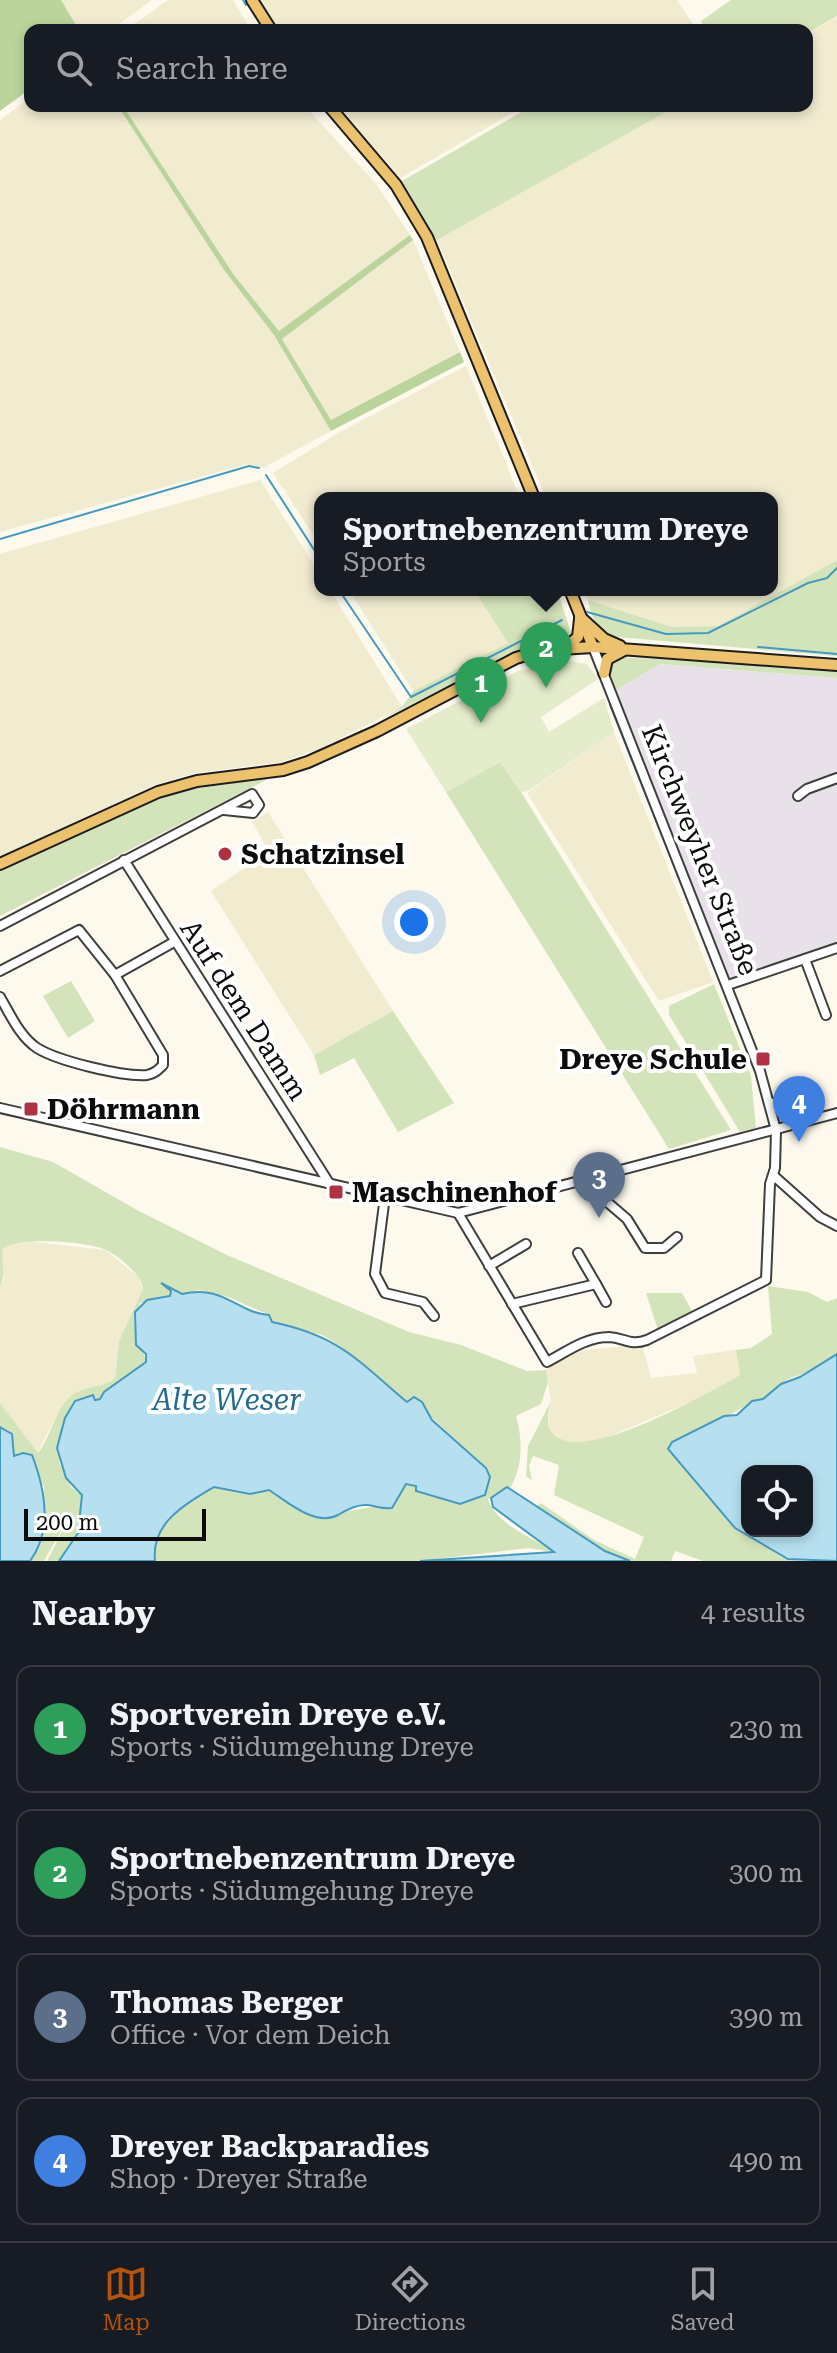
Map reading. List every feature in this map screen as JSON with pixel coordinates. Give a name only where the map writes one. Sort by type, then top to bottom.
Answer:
[{"type":"main road","points":[[252,0],[267,24]]},
{"type":"main road","points":[[334,112],[396,185],[427,237],[532,492]]},
{"type":"main road","name":"Kirchweyher Straße","points":[[572,596],[593,647]]},
{"type":"main road","points":[[565,648],[578,637],[580,617]]},
{"type":"main road","points":[[580,617],[604,639],[628,649]]},
{"type":"main road","points":[[0,864],[158,792],[197,781],[283,770],[308,762],[352,743],[516,658],[565,648],[593,647],[837,665]]},
{"type":"main road","points":[[604,673],[607,659],[628,649]]},
{"type":"street","name":"Kirchweyher Straße","points":[[512,1304],[547,1362],[600,1338],[616,1338],[631,1344],[647,1340],[766,1280],[776,1130],[770,1102],[728,985],[593,647]]},
{"type":"street","points":[[798,796],[807,789],[837,778]]},
{"type":"street","points":[[0,926],[224,810]]},
{"type":"street","name":"Auf dem Damm","points":[[124,860],[329,1183]]},
{"type":"street","points":[[0,971],[79,930],[115,975],[163,1055],[163,1065],[149,1075],[81,1063],[37,1048],[17,1026],[0,997]]},
{"type":"street","points":[[115,975],[174,942]]},
{"type":"street","points":[[728,985],[837,948]]},
{"type":"street","points":[[805,959],[826,1015]]},
{"type":"street","points":[[770,1102],[802,1123]]},
{"type":"street","points":[[0,1108],[458,1213],[601,1178],[837,1113]]},
{"type":"street","points":[[774,1176],[820,1217],[837,1226]]},
{"type":"street","points":[[601,1178],[606,1201],[627,1219],[645,1248],[664,1248],[677,1237]]},
{"type":"street","points":[[385,1196],[375,1274],[385,1293],[423,1302],[434,1316]]},
{"type":"street","points":[[458,1213],[512,1304],[596,1284]]},
{"type":"street","points":[[489,1266],[526,1244]]},
{"type":"street","points":[[578,1253],[606,1302]]},
{"type":"shaded area","points":[[61,0],[152,0],[119,24],[75,24]]},
{"type":"shaded area","points":[[168,0],[233,0],[247,24],[134,24]]},
{"type":"shaded area","points":[[260,0],[677,0],[693,24],[275,24]]},
{"type":"shaded area","points":[[837,17],[837,560],[778,593],[778,492],[543,492],[437,240],[666,112],[813,112],[813,30]]},
{"type":"shaded area","points":[[24,102],[24,112],[122,112],[224,270],[274,335],[331,431],[263,468],[248,464],[0,532],[0,120]]},
{"type":"shaded area","points":[[127,112],[310,112],[377,185],[410,235],[279,331],[234,275]]},
{"type":"shaded area","points":[[344,112],[514,112],[400,178]]},
{"type":"shaded area","points":[[413,240],[460,352],[331,420],[282,339]]},
{"type":"shaded area","points":[[466,366],[518,492],[314,492],[314,536],[273,473],[338,433]]},
{"type":"shaded area","points":[[260,480],[314,565],[314,596],[334,596],[402,707],[319,749],[281,762],[195,773],[157,784],[0,856],[0,554]]},
{"type":"shaded area","points":[[353,596],[478,596],[508,643],[413,691]]},
{"type":"shaded area","points":[[586,596],[772,596],[718,626],[672,627],[588,600]]},
{"type":"shaded area","points":[[660,664],[837,678],[837,944],[729,982],[613,692]]},
{"type":"shaded area","points":[[614,732],[713,982],[659,1001],[527,793]]},
{"type":"shaded area","points":[[268,812],[393,1011],[314,1055],[211,891],[269,851],[252,822]]},
{"type":"shaded area","points":[[33,1242],[106,1250],[138,1277],[143,1290],[119,1341],[115,1378],[58,1412],[37,1454],[0,1403],[0,1287],[4,1279],[0,1255],[7,1245]]},
{"type":"shaded area","points":[[642,1344],[651,1378],[697,1373],[693,1356],[736,1350],[740,1375],[695,1400],[596,1442],[564,1441],[552,1433],[548,1423],[551,1401],[546,1370],[559,1358],[587,1350]]},
{"type":"green space","points":[[0,0],[61,0],[75,24],[24,24],[24,93],[0,111]]},
{"type":"green space","points":[[731,0],[837,0],[837,16],[813,30],[813,24],[702,24],[701,21]]},
{"type":"green space","points":[[122,112],[127,112],[234,275],[279,331],[410,235],[413,240],[282,339],[331,420],[460,352],[464,362],[331,431],[274,335],[224,270]]},
{"type":"green space","points":[[522,112],[666,112],[437,240],[402,181]]},
{"type":"green space","points":[[837,560],[837,656],[618,637],[597,624],[588,600],[672,627],[718,626],[772,596],[778,596],[778,593]]},
{"type":"green space","points":[[478,596],[559,596],[572,636],[502,659],[378,721],[402,707],[413,691],[508,643]]},
{"type":"green space","points":[[614,657],[837,667],[837,678],[660,664],[613,692],[607,672]]},
{"type":"green space","points":[[571,661],[587,664],[598,679],[541,717],[549,732],[604,698],[614,732],[528,791],[521,792],[500,762],[446,792],[406,729],[518,671]]},
{"type":"green space","points":[[500,762],[731,1130],[669,1149],[446,792]]},
{"type":"green space","points":[[270,778],[0,916],[0,871],[149,802],[193,789]]},
{"type":"green space","points":[[71,981],[95,1021],[68,1038],[43,996]]},
{"type":"green space","points":[[714,984],[751,1076],[756,1128],[740,1132],[669,1015],[669,1006]]},
{"type":"green space","points":[[393,1011],[454,1103],[398,1132],[354,1058],[320,1075],[314,1055]]},
{"type":"green space","points":[[0,1147],[53,1162],[137,1210],[227,1255],[409,1332],[461,1345],[527,1371],[546,1370],[548,1382],[541,1404],[516,1416],[520,1453],[514,1480],[510,1488],[488,1499],[499,1517],[555,1552],[528,1548],[420,1561],[155,1561],[158,1536],[164,1526],[181,1508],[214,1487],[250,1494],[269,1490],[314,1517],[395,1503],[406,1484],[417,1486],[417,1491],[460,1504],[485,1493],[490,1477],[486,1468],[424,1410],[407,1403],[339,1345],[322,1335],[272,1322],[269,1315],[231,1298],[199,1290],[182,1294],[164,1285],[171,1292],[170,1296],[140,1303],[134,1321],[146,1362],[104,1392],[101,1399],[95,1400],[92,1395],[71,1408],[59,1462],[71,1487],[82,1495],[78,1533],[59,1561],[47,1561],[73,1510],[44,1561],[30,1561],[41,1544],[44,1486],[14,1456],[12,1434],[0,1427],[0,1403],[38,1453],[69,1398],[115,1378],[119,1341],[143,1289],[133,1271],[110,1252],[68,1242],[23,1243],[3,1249],[0,1287]]},
{"type":"green space","points":[[768,1286],[808,1292],[827,1302],[837,1298],[837,1354],[828,1363],[788,1379],[762,1399],[672,1442],[668,1449],[741,1532],[741,1537],[750,1537],[779,1555],[801,1561],[703,1561],[675,1551],[671,1561],[630,1561],[605,1551],[537,1506],[541,1503],[594,1540],[635,1559],[644,1537],[554,1495],[559,1465],[533,1456],[529,1466],[532,1480],[526,1476],[528,1446],[551,1401],[549,1428],[565,1440],[587,1441],[614,1435],[644,1424],[740,1375],[736,1350],[751,1348],[772,1334]]},
{"type":"green space","points":[[646,1293],[682,1293],[692,1311],[658,1330]]},
{"type":"water","name":"Alte Weser","points":[[161,1283],[182,1294],[196,1292],[220,1296],[269,1315],[272,1322],[314,1334],[346,1351],[407,1402],[414,1397],[422,1402],[432,1420],[486,1468],[490,1477],[485,1495],[460,1504],[416,1491],[416,1486],[406,1484],[392,1508],[359,1505],[329,1518],[320,1518],[302,1512],[269,1490],[250,1494],[214,1487],[181,1508],[164,1526],[158,1536],[155,1561],[59,1561],[78,1533],[82,1495],[66,1478],[57,1448],[65,1418],[75,1401],[93,1395],[95,1400],[100,1399],[104,1392],[146,1362],[146,1354],[136,1345],[135,1312],[147,1300],[170,1296],[171,1291]]},
{"type":"water","points":[[837,1354],[837,1561],[788,1559],[750,1537],[813,1537],[813,1465],[741,1465],[741,1532],[668,1449],[672,1442],[724,1416],[737,1415],[752,1401],[763,1399],[781,1384],[800,1377]]},
{"type":"water","points":[[0,1427],[12,1434],[14,1456],[23,1453],[32,1455],[43,1495],[42,1536],[30,1561],[0,1561]]},
{"type":"water","points":[[507,1487],[605,1551],[630,1561],[420,1561],[554,1552],[493,1507],[491,1498]]},
{"type":"waterway","points":[[243,0],[246,5]]},
{"type":"waterway","points":[[0,539],[249,466],[259,468]]},
{"type":"waterway","points":[[266,475],[314,550]]},
{"type":"waterway","points":[[587,612],[666,634],[708,633],[808,583],[827,578],[837,568]]},
{"type":"waterway","points":[[343,596],[411,697],[562,620]]},
{"type":"waterway","points":[[758,647],[837,654]]},
{"type":"waterway","points":[[610,705],[718,976]]},
{"type":"waterway","points":[[724,991],[728,1001]]},
{"type":"place","name":"Sportnebenzentrum Dreye","points":[[546,688]]},
{"type":"place","name":"Sportverein Dreye e.V.","points":[[481,723]]},
{"type":"place","name":"Schatzinsel","points":[[225,854]]},
{"type":"place","name":"Dreye Schule","points":[[763,1059]]},
{"type":"place","name":"Döhrmann","points":[[31,1109]]},
{"type":"place","name":"Dreyer Backparadies","points":[[799,1142]]},
{"type":"place","name":"Maschinenhof","points":[[336,1192]]},
{"type":"place","name":"Thomas Berger","points":[[599,1218]]}]
